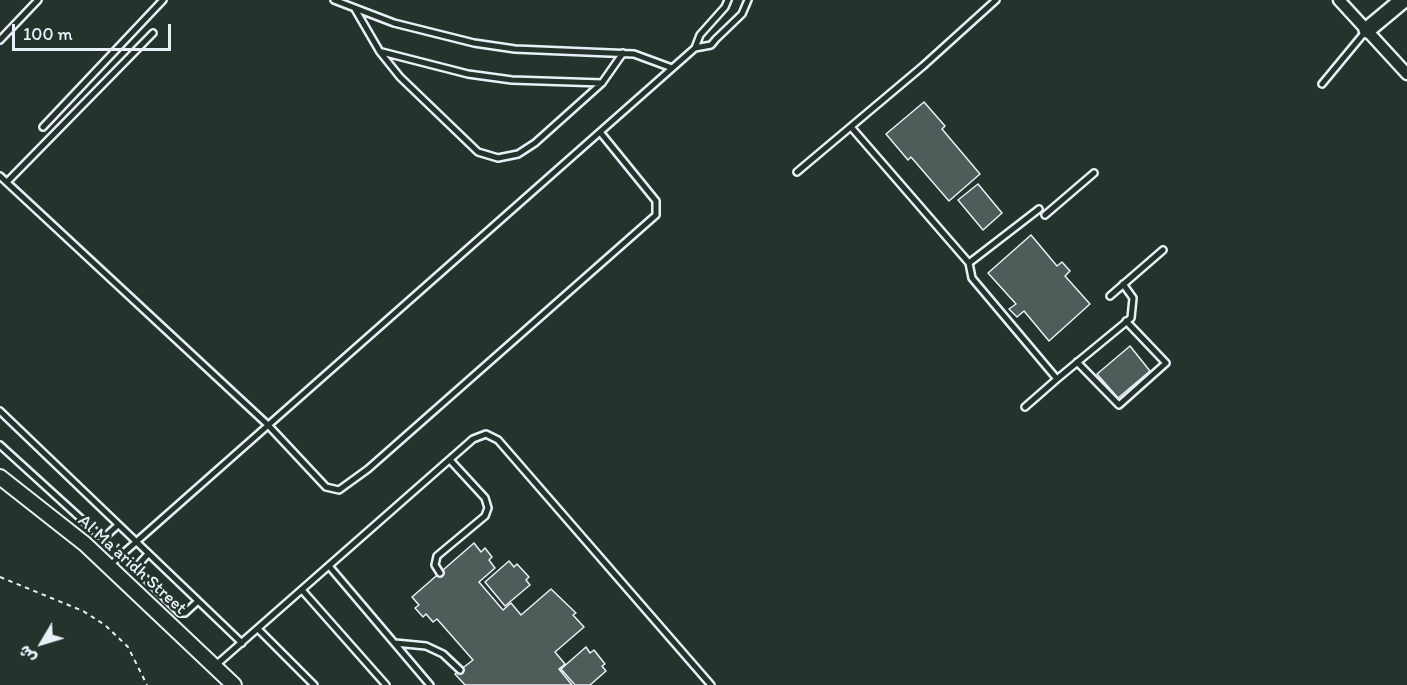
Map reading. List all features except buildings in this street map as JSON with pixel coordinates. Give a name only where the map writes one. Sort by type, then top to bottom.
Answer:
[{"type":"main road","points":[[1367,30],[1403,0]]},
{"type":"main road","name":"Al Ma'aridh Street","points":[[0,477],[85,544],[234,685]]},
{"type":"street","points":[[1339,0],[1407,74]]},
{"type":"lane","points":[[0,40],[38,0]]},
{"type":"lane","points":[[44,127],[163,0]]},
{"type":"lane","points":[[334,0],[434,35],[474,43],[525,49],[623,53],[644,56],[672,68]]},
{"type":"lane","points":[[108,566],[695,48],[700,35],[725,7],[728,0]]},
{"type":"lane","points":[[695,48],[711,45],[742,14],[748,0]]},
{"type":"lane","points":[[797,172],[851,128],[996,0]]},
{"type":"lane","points":[[355,9],[380,52],[400,77],[478,153],[498,158],[518,154],[535,143],[602,83],[623,53]]},
{"type":"lane","points":[[1322,84],[1367,30]]},
{"type":"lane","points":[[7,183],[153,33]]},
{"type":"lane","points":[[380,52],[468,74],[512,80],[602,83]]},
{"type":"lane","points":[[851,128],[969,263],[972,278],[1057,379]]},
{"type":"lane","points":[[0,176],[268,424],[326,487],[339,490],[368,469],[656,215],[656,201],[600,132]]},
{"type":"lane","points":[[1044,215],[1094,173]]},
{"type":"lane","points":[[969,263],[1039,209]]},
{"type":"lane","points":[[1110,296],[1163,250]]},
{"type":"lane","points":[[1025,407],[1131,318],[1132,298],[1123,285]]},
{"type":"lane","points":[[1077,362],[1119,405],[1166,363],[1126,321]]},
{"type":"lane","points":[[0,411],[242,643]]},
{"type":"lane","points":[[215,666],[477,436],[486,434],[494,437],[711,685]]},
{"type":"lane","points":[[0,445],[99,535],[107,535],[118,525]]},
{"type":"lane","points":[[440,573],[435,565],[437,556],[485,516],[488,508],[485,498],[450,460]]},
{"type":"lane","points":[[148,554],[138,565],[138,571],[180,613],[185,613],[198,601]]},
{"type":"lane","points":[[329,566],[430,685]]},
{"type":"lane","points":[[302,590],[386,685]]},
{"type":"lane","points":[[258,629],[314,685]]},
{"type":"lane","points":[[395,643],[426,646],[443,654],[460,670]]},
{"type":"path","points":[[0,577],[83,611],[105,625],[128,647],[147,685]]}]
